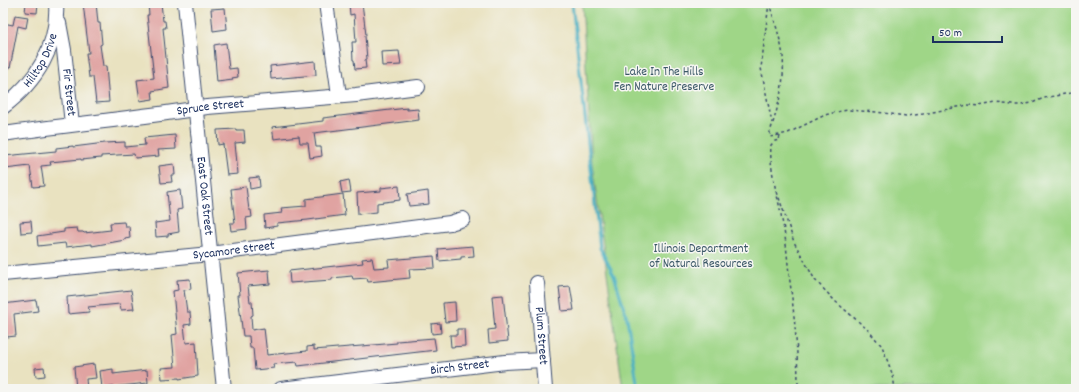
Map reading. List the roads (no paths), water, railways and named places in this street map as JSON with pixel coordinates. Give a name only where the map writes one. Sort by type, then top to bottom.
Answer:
[{"type":"street","name":"East Oak Street","points":[[185,3],[197,108],[224,389]]},
{"type":"street","points":[[326,3],[339,95]]},
{"type":"street","name":"Hilltop Drive","points":[[3,108],[31,82],[42,66],[51,45],[57,8]]},
{"type":"street","name":"Fir Street","points":[[57,8],[64,50],[72,124]]},
{"type":"street","name":"Spruce Street","points":[[3,134],[197,108],[339,95],[356,95],[418,87]]},
{"type":"street","name":"Sycamore Street","points":[[3,274],[210,254],[450,223],[462,219]]},
{"type":"street","name":"Plum Street","points":[[537,283],[545,389]]},
{"type":"street","name":"Birch Street","points":[[281,389],[505,362],[543,360]]},
{"type":"waterway","points":[[572,3],[600,248],[614,275],[627,318],[638,389]]},
{"type":"park label","name":"Lake In The Hills Fen Nature Preserve","points":[[664,80]]},
{"type":"park label","name":"Illinois Department of Natural Resources","points":[[701,256]]}]
